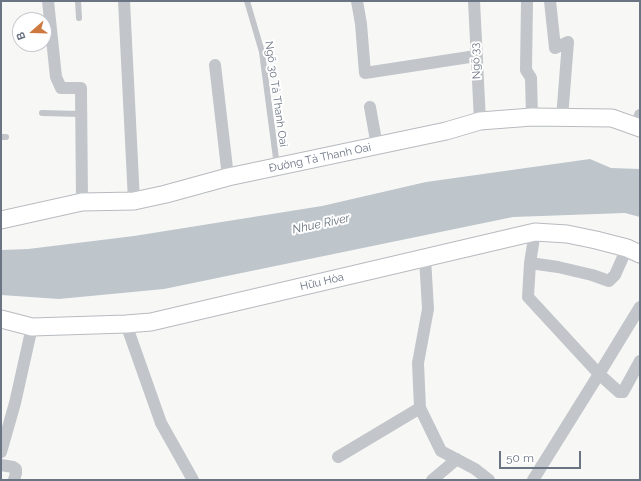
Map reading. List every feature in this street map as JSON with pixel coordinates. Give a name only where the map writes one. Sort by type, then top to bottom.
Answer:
[{"type":"street","points":[[48,1],[56,77],[61,88],[81,88],[82,202]]},
{"type":"street","points":[[124,1],[134,201]]},
{"type":"street","points":[[357,1],[362,24],[365,73],[476,56]]},
{"type":"street","name":"Ngõ 33","points":[[474,1],[480,121]]},
{"type":"street","points":[[527,1],[526,70],[531,78],[532,118]]},
{"type":"street","points":[[550,1],[555,48],[568,42],[562,118]]},
{"type":"street","points":[[215,65],[228,177]]},
{"type":"street","points":[[370,107],[377,146]]},
{"type":"street","name":"Đường Tả Thanh Oai","points":[[1,220],[82,202],[134,201],[228,177],[446,131],[480,121],[532,118],[612,118],[639,123]]},
{"type":"street","points":[[535,232],[530,262],[528,296],[599,374],[618,392],[623,392],[640,361]]},
{"type":"street","name":"Hữu Hòa","points":[[1,319],[32,327],[152,322],[535,232],[567,234],[596,240],[633,251]]},
{"type":"street","points":[[530,262],[592,275],[609,281],[615,276],[633,251]]},
{"type":"street","points":[[426,258],[428,309],[418,363],[420,408],[441,451],[475,469],[489,480]]},
{"type":"street","points":[[533,480],[640,306]]},
{"type":"street","points":[[126,324],[161,423],[193,480]]},
{"type":"street","points":[[1,452],[15,403],[32,327]]},
{"type":"street","points":[[338,458],[420,408]]},
{"type":"street","points":[[432,480],[457,459]]},
{"type":"street","points":[[1,465],[16,469],[14,480]]},
{"type":"lane","points":[[78,1],[79,18]]},
{"type":"lane","name":"Ngõ 30 Tả Thanh Oai","points":[[247,1],[262,52],[277,167]]},
{"type":"lane","points":[[42,113],[81,114]]},
{"type":"water","name":"Nhue River","points":[[590,159],[611,168],[640,169],[640,217],[625,213],[513,217],[164,289],[59,299],[1,295],[1,250],[28,249],[134,236],[322,206],[426,182]]}]
